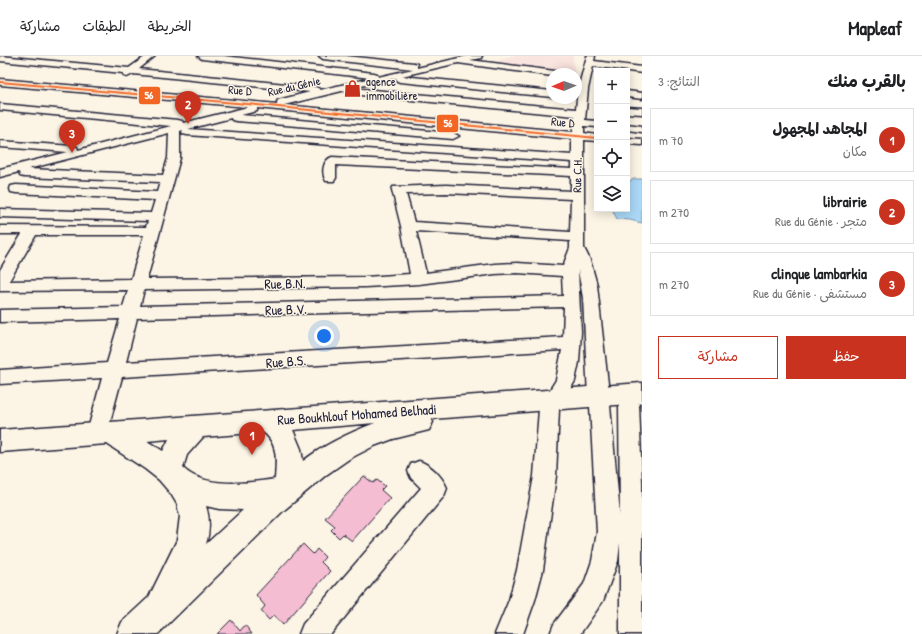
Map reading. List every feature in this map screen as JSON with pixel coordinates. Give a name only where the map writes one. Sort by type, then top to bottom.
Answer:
[{"type":"main road","name":"Rue Boukhlouf Mohamed Belhadi","points":[[0,441],[266,420],[638,400]]},
{"type":"main road","name":"Rue Boukhlouf Mohamed Belhadi","points":[[134,634],[286,489],[347,446],[361,438],[390,428],[420,422],[552,404]]},
{"type":"main road","points":[[103,433],[140,451],[174,478],[199,492],[233,498],[286,489],[289,453],[286,440],[274,425],[266,420]]},
{"type":"main road","points":[[159,609],[192,542],[194,533],[196,515],[194,506],[174,478],[172,459],[177,446],[189,432],[197,426]]},
{"type":"street","points":[[21,69],[63,56]]},
{"type":"street","points":[[202,56],[546,93]]},
{"type":"street","points":[[323,56],[426,68]]},
{"type":"street","name":"Rue du Génie","points":[[1,172],[192,124],[426,68],[454,59],[473,57]]},
{"type":"street","points":[[0,58],[332,90],[584,96],[594,118]]},
{"type":"street","points":[[132,59],[151,59]]},
{"type":"street","points":[[75,113],[131,71],[151,59]]},
{"type":"street","points":[[454,59],[546,73]]},
{"type":"street","points":[[590,60],[642,70]]},
{"type":"street","name":"Rue C.H.","points":[[564,634],[594,592],[605,561],[609,532],[599,401],[599,377],[590,290],[583,260],[577,243],[578,141],[590,60]]},
{"type":"street","points":[[222,80],[250,62]]},
{"type":"street","points":[[162,97],[188,76]]},
{"type":"street","name":"Rue D","points":[[0,82],[268,106],[578,141],[594,138]]},
{"type":"street","points":[[222,102],[241,82]]},
{"type":"street","points":[[630,94],[642,96]]},
{"type":"street","points":[[0,106],[192,124]]},
{"type":"street","points":[[630,110],[642,111]]},
{"type":"street","points":[[0,117],[578,159]]},
{"type":"street","points":[[222,117],[466,137]]},
{"type":"street","points":[[630,127],[642,129]]},
{"type":"street","points":[[103,433],[114,371],[137,284],[174,158],[173,130]]},
{"type":"street","points":[[506,140],[578,141]]},
{"type":"street","points":[[630,141],[642,142]]},
{"type":"street","points":[[0,144],[88,150]]},
{"type":"street","points":[[330,178],[330,163],[332,161],[578,173]]},
{"type":"street","points":[[442,167],[446,189]]},
{"type":"street","points":[[1,172],[167,179]]},
{"type":"street","points":[[16,189],[162,196]]},
{"type":"street","points":[[419,279],[408,226],[398,190],[446,189],[577,195]]},
{"type":"street","points":[[0,213],[154,224]]},
{"type":"street","points":[[0,230],[31,230],[154,224]]},
{"type":"street","points":[[408,226],[577,243]]},
{"type":"street","points":[[0,282],[31,230]]},
{"type":"street","name":"Rue C.H.","points":[[552,404],[565,382],[569,367],[572,301],[570,261],[577,243]]},
{"type":"street","name":"Rue B.N.","points":[[0,286],[291,283],[419,279],[494,269],[517,268],[570,271]]},
{"type":"street","name":"Rue B.V.","points":[[0,316],[129,314],[572,301]]},
{"type":"street","name":"Rue B.S.","points":[[0,377],[571,343]]},
{"type":"street","points":[[634,634],[634,557],[638,400]]},
{"type":"street","points":[[509,634],[522,600],[530,570],[545,476],[552,404]]},
{"type":"street","points":[[313,634],[436,488],[419,471]]},
{"type":"street","points":[[607,547],[634,557]]},
{"type":"shaded area","points":[[511,56],[573,56],[574,68],[546,68],[546,71],[489,64]]},
{"type":"water","points":[[642,179],[642,223],[617,219],[614,212],[630,212],[630,181]]},
{"type":"building","points":[[364,476],[373,483],[377,480],[385,486],[381,490],[390,498],[352,541],[343,534],[339,538],[331,530],[335,526],[325,518]]},
{"type":"building","points":[[303,544],[313,554],[317,549],[325,557],[321,562],[330,571],[283,625],[274,615],[269,620],[261,611],[265,606],[256,595]]},
{"type":"building","points":[[231,620],[240,631],[245,625],[252,634],[217,634]]},
{"type":"transit line","name":"56","points":[[0,82],[594,138]]},
{"type":"place","name":"agence immobilière","points":[[353,88]]},
{"type":"place","name":"librairie","points":[[188,124]]},
{"type":"place","name":"clinque lambarkia","points":[[72,153]]},
{"type":"place","name":"المجاهد المجهول","points":[[252,455]]}]
